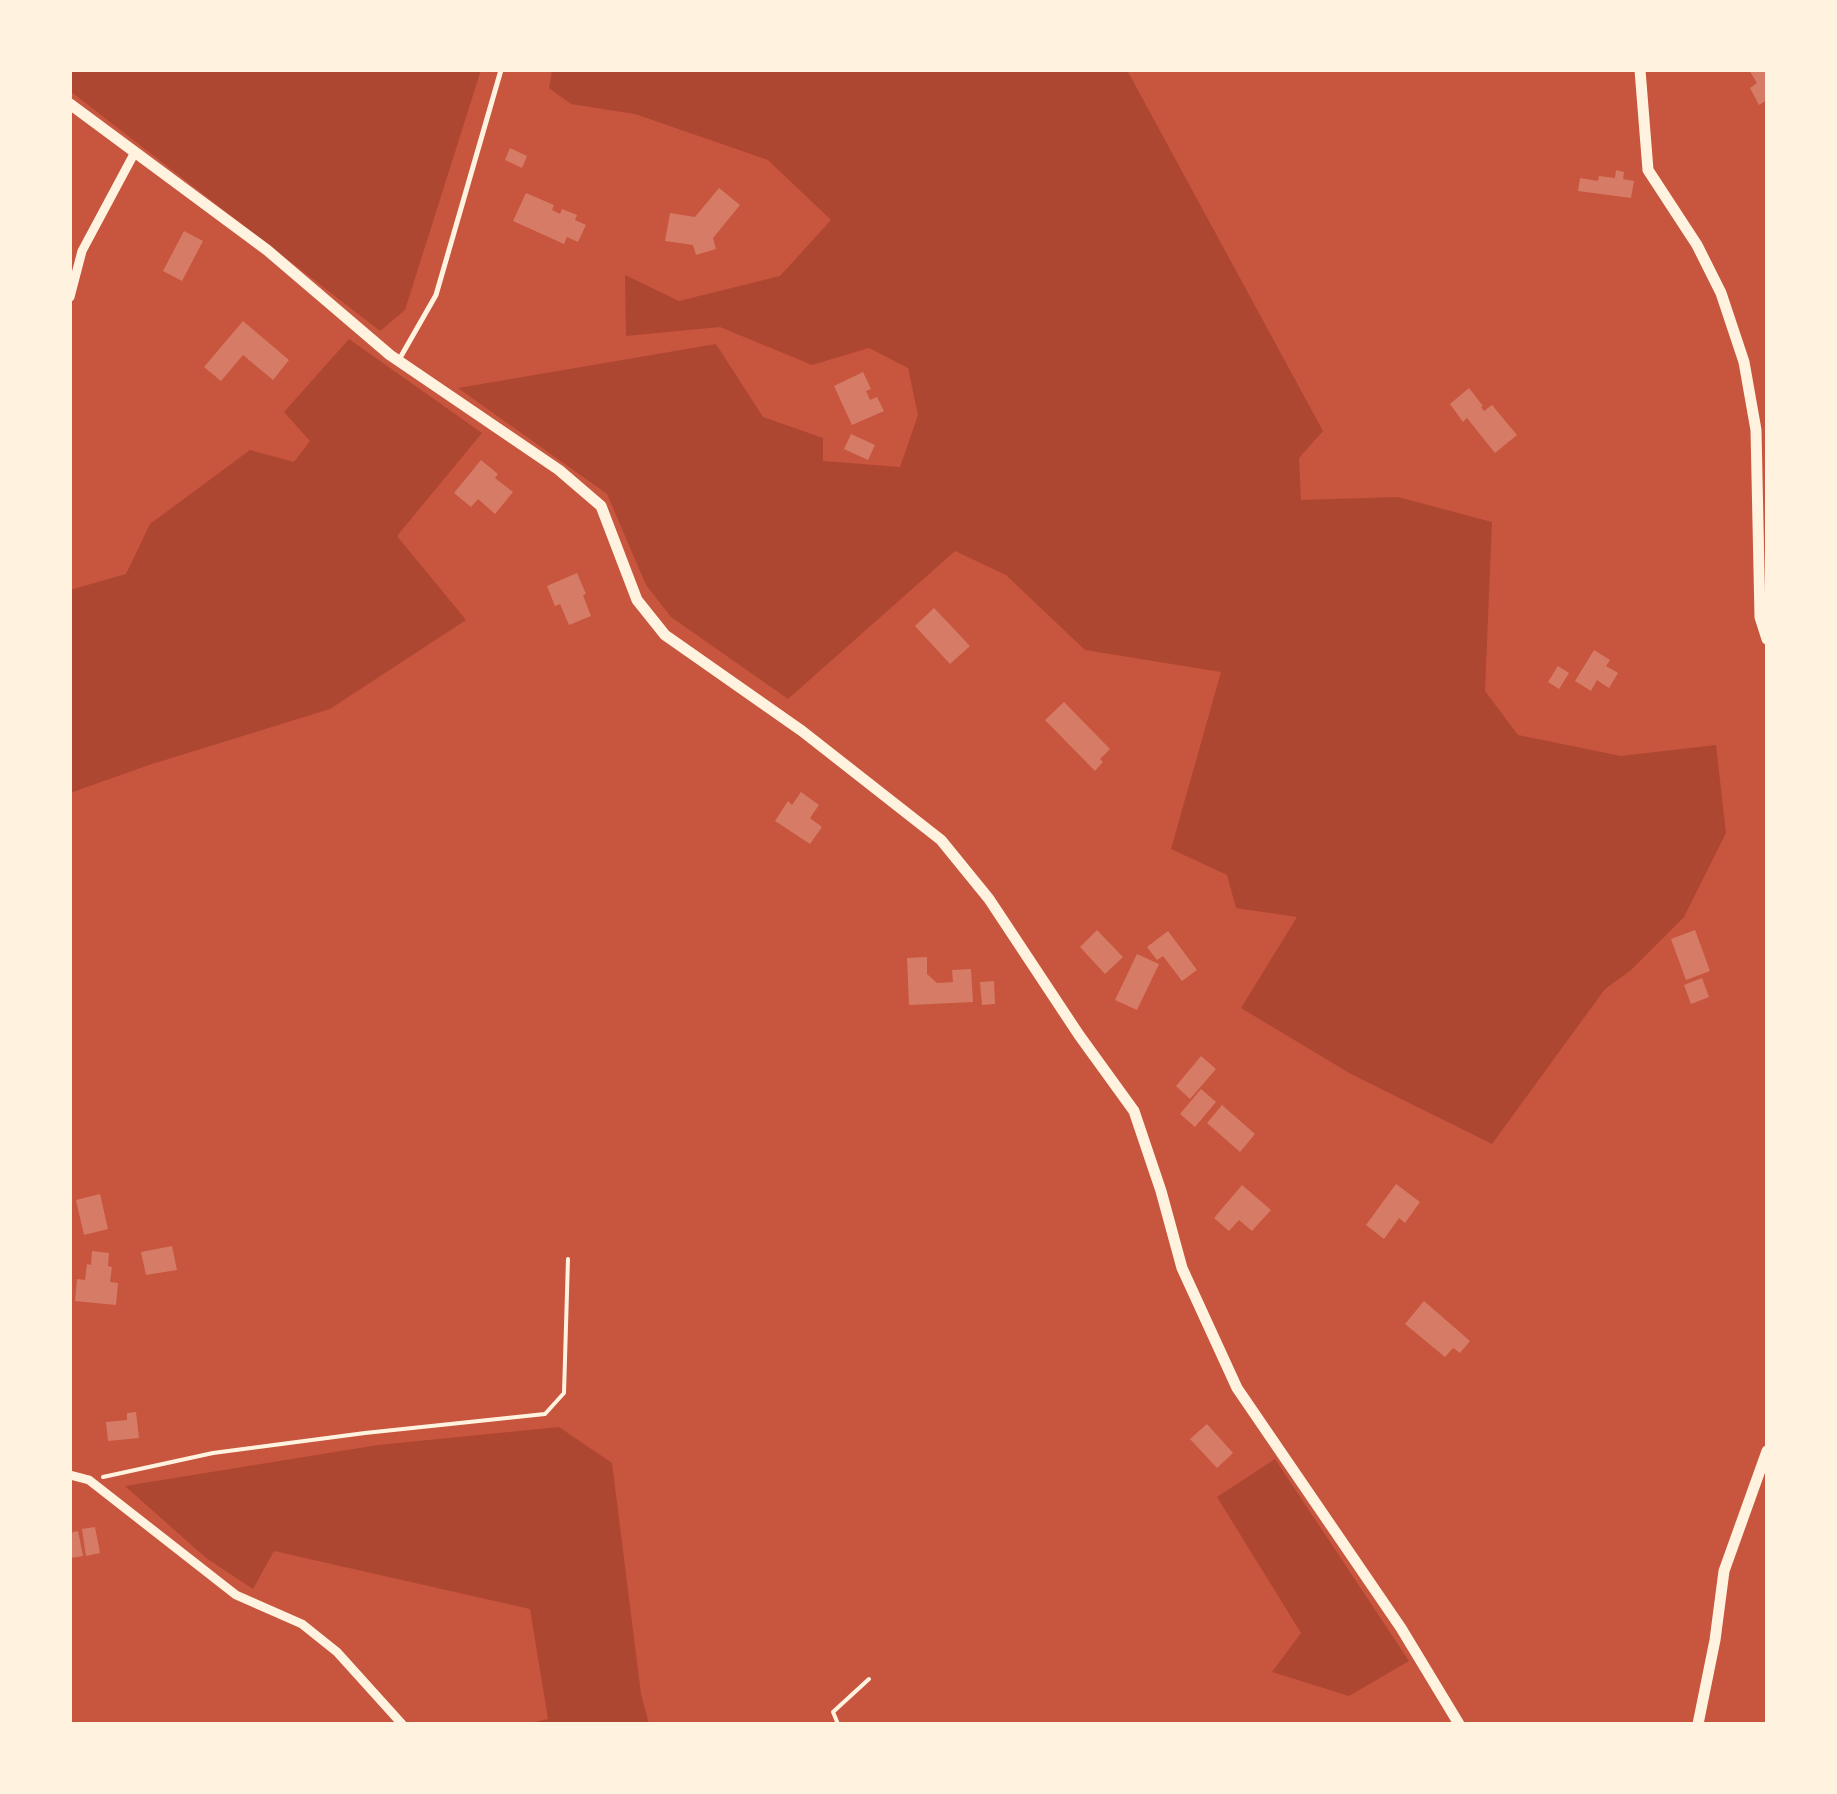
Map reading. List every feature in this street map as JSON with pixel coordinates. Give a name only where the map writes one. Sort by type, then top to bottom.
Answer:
[{"type":"street","points":[[1640,70],[1648,170],[1713,277],[1744,362],[1756,430],[1760,616],[1767,640]]},
{"type":"street","points":[[70,104],[268,250],[398,360],[558,470],[601,506],[636,600],[666,635],[802,731],[941,840],[989,900],[1134,1111],[1182,1268],[1237,1388],[1400,1628],[1458,1724]]},
{"type":"street","points":[[70,297],[82,250],[135,152]]},
{"type":"street","points":[[1698,1724],[1724,1571],[1767,1451]]},
{"type":"street","points":[[70,1475],[89,1480],[236,1596],[302,1624],[337,1652],[402,1724]]},
{"type":"lane","points":[[398,360],[436,295],[501,70]]},
{"type":"path","points":[[89,1480],[213,1453],[546,1414],[564,1393],[568,1260]]},
{"type":"path","points":[[838,1724],[833,1712],[869,1679]]},
{"type":"shaded area","points":[[70,70],[481,70],[405,310],[380,331],[70,91]]},
{"type":"shaded area","points":[[552,70],[1127,70],[1323,431],[1299,458],[1301,500],[1398,497],[1492,522],[1485,691],[1518,735],[1621,756],[1716,745],[1726,833],[1684,917],[1631,970],[1605,989],[1492,1144],[1351,1074],[1241,1008],[1297,917],[1236,908],[1227,875],[1171,849],[1221,672],[1085,650],[1006,575],[955,551],[788,699],[671,617],[646,585],[607,494],[458,388],[716,344],[763,417],[823,438],[823,461],[900,467],[918,415],[908,368],[869,348],[812,365],[720,327],[626,336],[625,275],[679,301],[780,276],[831,220],[768,160],[635,114],[571,104],[549,88]]},
{"type":"shaded area","points":[[349,339],[482,433],[397,536],[466,620],[330,709],[70,793],[70,590],[126,574],[150,524],[250,450],[294,462],[310,441],[284,412]]},
{"type":"shaded area","points":[[559,1427],[612,1463],[641,1694],[649,1724],[526,1724],[548,1719],[530,1609],[274,1551],[253,1589],[206,1558],[125,1486],[378,1445]]},
{"type":"shaded area","points":[[1275,1459],[1409,1661],[1349,1696],[1272,1672],[1301,1633],[1217,1497]]},
{"type":"building","points":[[1749,70],[1767,70],[1767,100],[1759,105],[1750,88],[1757,83]]},
{"type":"building","points":[[510,148],[527,156],[522,168],[505,160]]},
{"type":"building","points":[[1616,170],[1624,172],[1623,179],[1634,181],[1631,198],[1578,191],[1580,178],[1615,178]]},
{"type":"building","points":[[719,188],[740,205],[713,238],[716,249],[696,255],[693,245],[665,241],[670,213],[695,217]]},
{"type":"building","points":[[526,193],[554,205],[552,210],[560,214],[562,209],[577,215],[575,220],[586,225],[578,242],[567,237],[564,244],[513,221]]},
{"type":"building","points":[[184,231],[203,241],[182,281],[163,271]]},
{"type":"building","points":[[243,321],[289,360],[273,380],[243,355],[221,381],[204,367]]},
{"type":"building","points":[[863,372],[871,389],[866,391],[870,400],[877,397],[884,411],[852,425],[834,386]]},
{"type":"building","points":[[1469,388],[1484,411],[1492,405],[1517,435],[1495,453],[1467,418],[1463,422],[1450,404]]},
{"type":"building","points":[[851,434],[875,445],[868,460],[844,449]]},
{"type":"building","points":[[481,460],[513,492],[495,514],[478,499],[471,507],[454,493]]},
{"type":"building","points":[[577,573],[591,616],[569,625],[547,586]]},
{"type":"building","points":[[934,608],[970,646],[950,664],[915,626]]},
{"type":"building","points":[[1594,650],[1610,660],[1606,666],[1618,673],[1609,688],[1597,680],[1591,691],[1575,681]]},
{"type":"building","points":[[1558,666],[1569,673],[1559,689],[1548,682]]},
{"type":"building","points":[[1064,702],[1110,749],[1095,771],[1045,720]]},
{"type":"building","points":[[801,792],[819,805],[810,818],[822,827],[810,844],[775,821],[788,801],[792,805]]},
{"type":"building","points":[[1097,930],[1123,957],[1105,974],[1080,947]]},
{"type":"building","points":[[1695,930],[1710,971],[1686,980],[1671,939]]},
{"type":"building","points":[[1168,931],[1197,970],[1182,981],[1163,956],[1157,960],[1147,947]]},
{"type":"building","points":[[1137,954],[1159,964],[1137,1010],[1115,1000]]},
{"type":"building","points":[[927,957],[927,974],[937,983],[953,982],[952,970],[971,969],[973,1002],[909,1005],[907,958]]},
{"type":"building","points":[[1702,978],[1709,997],[1691,1004],[1684,985]]},
{"type":"building","points":[[994,981],[995,1004],[982,1005],[980,982]]},
{"type":"building","points":[[1201,1056],[1216,1069],[1190,1099],[1176,1086]]},
{"type":"building","points":[[1201,1089],[1216,1102],[1195,1127],[1180,1114]]},
{"type":"building","points":[[1222,1105],[1255,1134],[1240,1152],[1207,1123]]},
{"type":"building","points":[[1396,1184],[1420,1202],[1405,1223],[1399,1218],[1384,1239],[1366,1225]]},
{"type":"building","points":[[1242,1185],[1271,1210],[1252,1231],[1239,1220],[1229,1231],[1214,1218]]},
{"type":"building","points":[[100,1194],[108,1229],[84,1235],[76,1200]]},
{"type":"building","points":[[172,1246],[177,1270],[146,1275],[141,1252]]},
{"type":"building","points":[[92,1251],[109,1253],[110,1282],[118,1283],[116,1305],[75,1301],[77,1279],[85,1280]]},
{"type":"building","points":[[1424,1301],[1470,1341],[1460,1353],[1453,1348],[1445,1357],[1405,1324]]},
{"type":"building","points":[[136,1412],[139,1438],[108,1441],[106,1422],[127,1420],[127,1413]]},
{"type":"building","points":[[1207,1424],[1233,1453],[1217,1468],[1190,1439]]},
{"type":"building","points":[[95,1527],[100,1553],[86,1556],[82,1529]]},
{"type":"building","points":[[78,1531],[83,1556],[70,1558],[70,1533]]}]
